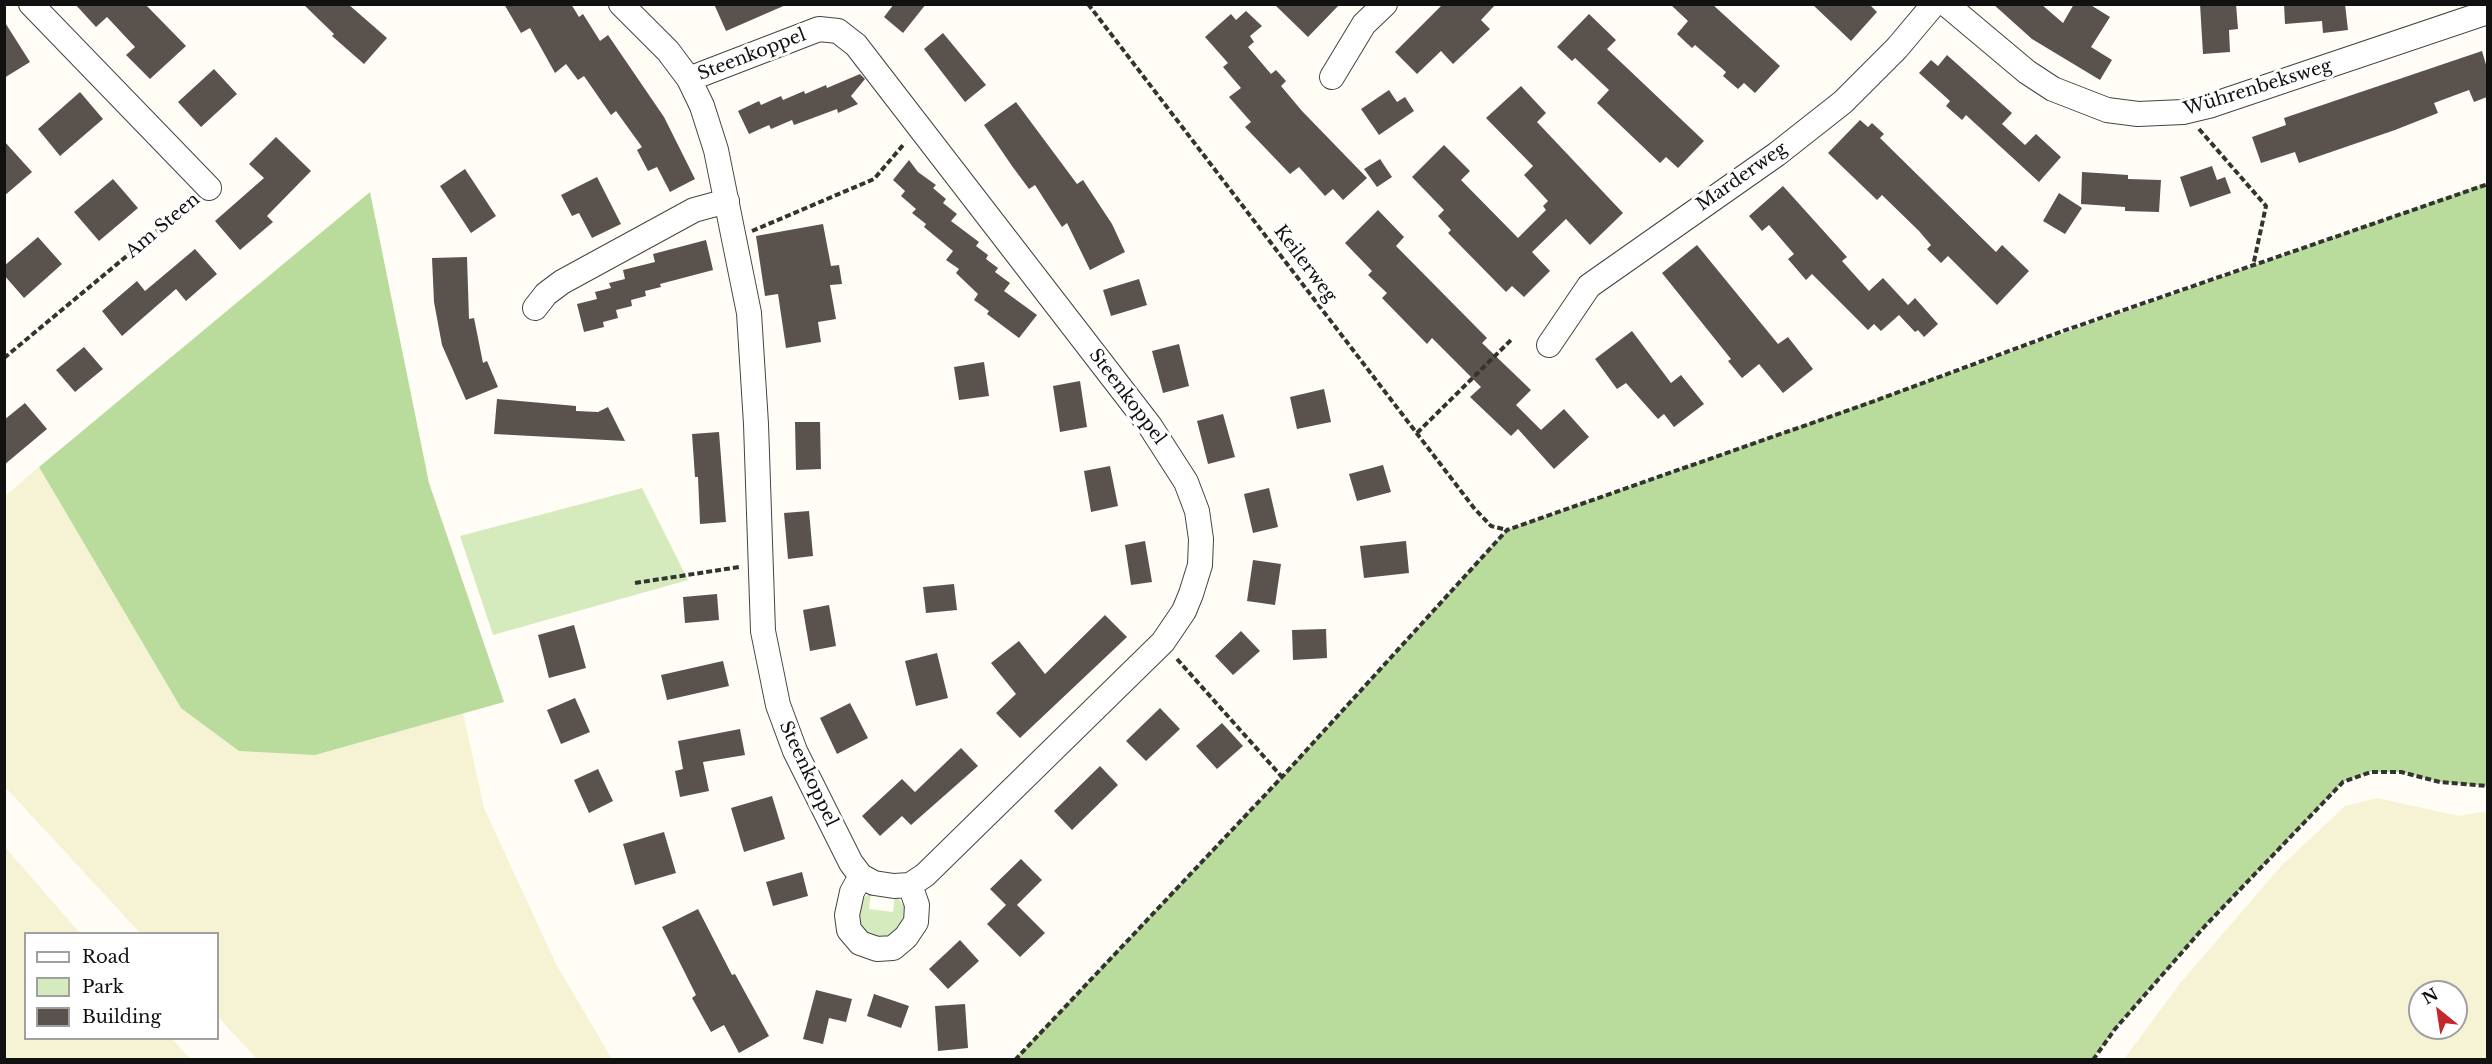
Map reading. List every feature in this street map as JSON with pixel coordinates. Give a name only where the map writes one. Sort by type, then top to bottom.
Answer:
[{"type":"street","name":"Am Steen","points":[[31,4],[208,188]]},
{"type":"street","name":"Steenkoppel","points":[[621,4],[668,51],[689,79],[702,106],[727,201],[749,313],[765,648],[785,728],[839,842],[861,876]]},
{"type":"street","points":[[1332,77],[1364,24],[1385,4]]},
{"type":"street","name":"Marderweg","points":[[1549,345],[1589,286],[1777,154],[1843,102],[1898,48],[1934,4]]},
{"type":"street","name":"Wührenbeksweg","points":[[1946,4],[2026,72],[2069,97],[2107,110],[2138,114],[2183,112],[2269,88],[2487,12]]},
{"type":"street","name":"Steenkoppel","points":[[689,79],[819,29],[829,29],[847,36],[1150,426],[1186,482],[1200,525],[1200,565],[1184,611],[1162,642],[925,875],[910,885]]},
{"type":"street","points":[[535,308],[562,282],[694,210],[727,201]]},
{"type":"street","points":[[861,876],[874,883],[894,886],[910,885],[917,905],[916,922],[906,937],[894,948],[877,949],[860,943],[849,930],[847,915],[852,892],[861,876]]},
{"type":"path","name":"Keilerweg","points":[[1088,4],[1474,508],[1491,526],[1507,530]]},
{"type":"path","points":[[2183,112],[2266,206],[2252,267]]},
{"type":"path","points":[[735,238],[874,179],[919,127]]},
{"type":"path","points":[[1015,1059],[1282,777],[1507,530],[1858,407],[2064,331],[2487,184]]},
{"type":"path","name":"Am Steen","points":[[4,358],[208,188]]},
{"type":"path","points":[[1417,433],[1511,340]]},
{"type":"path","points":[[635,583],[761,563]]},
{"type":"path","points":[[1162,642],[1282,777]]},
{"type":"path","points":[[2093,1059],[2115,1029],[2205,926],[2343,782],[2371,772],[2401,772],[2440,782],[2487,786]]},
{"type":"shaded area","points":[[39,467],[181,708],[315,755],[463,713],[484,808],[556,964],[612,1059],[257,1059],[219,1018],[219,932],[139,932],[5,787],[5,496]]},
{"type":"shaded area","points":[[2377,798],[2459,816],[2487,811],[2487,1059],[2124,1059],[2181,982],[2282,865],[2345,806]]},
{"type":"shaded area","points":[[5,847],[79,932],[24,932],[24,1040],[173,1040],[191,1059],[5,1059]]},
{"type":"green space","points":[[2487,183],[2487,786],[2440,782],[2401,772],[2371,772],[2343,782],[2205,926],[2115,1029],[2093,1059],[1015,1059],[1282,777],[1507,530]]},
{"type":"green space","points":[[370,192],[429,483],[504,702],[315,755],[239,751],[181,708],[39,467]]},
{"type":"green space","points":[[642,488],[688,580],[493,635],[460,536]]},
{"type":"green space","points":[[871,892],[869,909],[893,912],[895,894],[906,909],[904,927],[885,942],[857,928],[858,903]]},
{"type":"building","points":[[75,4],[145,4],[186,46],[150,79],[126,55],[135,47],[107,17],[96,27]]},
{"type":"building","points":[[303,4],[348,4],[387,38],[364,64],[332,36],[334,34]]},
{"type":"building","points":[[504,4],[571,4],[579,17],[583,14],[600,41],[608,35],[664,117],[695,179],[670,192],[657,167],[648,171],[637,150],[642,147],[616,111],[611,115],[584,76],[578,80],[566,64],[555,73],[530,28],[521,33]]},
{"type":"building","points":[[714,4],[788,4],[726,31]]},
{"type":"building","points":[[894,4],[926,4],[903,33],[884,17]]},
{"type":"building","points":[[1274,4],[1340,4],[1308,37]]},
{"type":"building","points":[[1443,4],[1496,4],[1481,20],[1490,29],[1453,64],[1441,51],[1417,74],[1395,52]]},
{"type":"building","points":[[1670,4],[1712,4],[1780,66],[1755,93],[1744,83],[1738,89],[1723,76],[1726,72],[1695,45],[1692,48],[1677,34],[1688,21]]},
{"type":"building","points":[[1812,4],[1869,4],[1877,12],[1851,41]]},
{"type":"building","points":[[1993,4],[2041,4],[2063,23],[2074,4],[2089,4],[2110,17],[2091,47],[2112,60],[2100,80],[2032,39]]},
{"type":"building","points":[[2200,4],[2236,4],[2238,29],[2229,30],[2230,52],[2203,54]]},
{"type":"building","points":[[2284,4],[2345,4],[2348,30],[2323,33],[2322,21],[2285,24]]},
{"type":"building","points":[[1246,11],[1262,26],[1250,36],[1254,42],[1248,47],[1271,74],[1276,70],[1286,81],[1281,86],[1367,178],[1343,200],[1333,189],[1325,196],[1299,167],[1290,174],[1245,127],[1251,122],[1229,97],[1241,88],[1223,67],[1228,63],[1205,37],[1231,14],[1236,20]]},
{"type":"building","points":[[1589,14],[1616,40],[1607,49],[1704,141],[1678,168],[1666,157],[1660,163],[1597,103],[1609,90],[1575,58],[1572,61],[1557,47]]},
{"type":"building","points":[[4,21],[30,62],[4,78]]},
{"type":"building","points":[[943,33],[986,85],[965,102],[924,49]]},
{"type":"building","points":[[2482,51],[2487,68],[2487,97],[2474,102],[2469,90],[2434,103],[2438,113],[2395,130],[2299,163],[2295,152],[2261,163],[2252,137],[2286,125],[2284,118]]},
{"type":"building","points":[[1947,55],[2012,113],[2002,124],[2025,145],[2036,134],[2061,157],[2039,182],[1966,115],[1962,120],[1946,106],[1950,101],[1919,73],[1931,60],[1938,66]]},
{"type":"building","points":[[214,69],[237,94],[201,127],[178,102]]},
{"type":"building","points":[[860,74],[865,79],[851,96],[858,104],[838,113],[837,109],[794,125],[792,120],[771,129],[769,125],[749,134],[738,111],[759,101],[761,105],[781,96],[783,100],[826,85],[827,88]]},
{"type":"building","points":[[1521,86],[1546,113],[1537,122],[1623,213],[1590,245],[1566,219],[1532,252],[1550,271],[1524,297],[1512,286],[1506,292],[1448,233],[1451,230],[1438,216],[1444,210],[1412,177],[1444,145],[1470,171],[1461,180],[1518,238],[1546,210],[1543,206],[1548,201],[1524,175],[1533,166],[1486,118]]},
{"type":"building","points":[[1389,90],[1397,102],[1405,97],[1414,111],[1379,135],[1361,109]]},
{"type":"building","points":[[80,92],[103,119],[60,156],[38,129]]},
{"type":"building","points":[[1016,102],[1077,184],[1083,180],[1112,224],[1125,252],[1090,270],[1067,223],[1062,227],[1035,185],[1029,189],[1012,166],[984,125]]},
{"type":"building","points":[[1860,120],[1868,127],[1872,123],[1884,134],[1880,138],[1996,252],[2002,245],[2029,271],[1997,305],[1948,256],[1941,263],[1927,249],[1931,245],[1919,231],[1882,195],[1877,200],[1828,153]]},
{"type":"building","points":[[276,137],[311,171],[267,216],[273,222],[240,250],[215,221],[264,178],[249,164]]},
{"type":"building","points":[[4,141],[32,172],[4,196]]},
{"type":"building","points":[[1380,159],[1392,177],[1377,187],[1364,169]]},
{"type":"building","points":[[909,160],[918,172],[936,185],[933,188],[946,199],[943,203],[957,214],[951,221],[979,242],[976,246],[988,255],[986,259],[998,268],[995,272],[1010,283],[1004,291],[1037,315],[1019,338],[987,314],[989,311],[974,300],[978,294],[956,273],[959,269],[946,260],[953,251],[924,227],[926,224],[912,213],[916,209],[901,196],[905,191],[893,180]]},
{"type":"building","points":[[2212,166],[2217,180],[2225,177],[2231,193],[2190,207],[2180,177]]},
{"type":"building","points":[[465,169],[496,216],[471,233],[440,186]]},
{"type":"building","points":[[2082,172],[2128,175],[2128,179],[2161,180],[2159,212],[2125,211],[2125,207],[2081,204]]},
{"type":"building","points":[[597,177],[621,224],[592,238],[579,213],[572,216],[561,195]]},
{"type":"building","points":[[113,179],[138,208],[99,241],[74,212]]},
{"type":"building","points":[[1783,186],[1847,257],[1842,261],[1869,291],[1883,278],[1908,305],[1915,298],[1938,324],[1924,337],[1918,330],[1915,332],[1899,315],[1881,331],[1874,324],[1868,330],[1812,274],[1806,280],[1788,259],[1794,254],[1769,225],[1762,231],[1749,216]]},
{"type":"building","points":[[2059,193],[2082,208],[2065,234],[2043,221]]},
{"type":"building","points":[[1378,210],[1404,237],[1396,246],[1487,338],[1482,343],[1531,390],[1516,405],[1541,430],[1564,409],[1589,437],[1554,469],[1518,429],[1511,436],[1470,397],[1481,387],[1432,338],[1427,344],[1382,298],[1387,293],[1368,275],[1372,271],[1345,243]]},
{"type":"building","points":[[823,224],[831,266],[839,265],[842,284],[830,285],[836,319],[818,322],[821,342],[786,348],[778,294],[765,296],[756,236]]},
{"type":"building","points":[[38,237],[62,264],[24,298],[4,275],[4,266]]},
{"type":"building","points":[[706,240],[713,270],[660,284],[661,287],[645,291],[646,296],[631,300],[632,306],[616,310],[618,318],[603,322],[604,327],[584,332],[577,304],[597,299],[595,292],[611,288],[609,283],[625,279],[623,270],[655,262],[653,254]]},
{"type":"building","points":[[1697,245],[1778,344],[1788,337],[1813,369],[1783,393],[1759,364],[1742,378],[1728,361],[1731,359],[1662,273]]},
{"type":"building","points":[[195,249],[217,274],[186,301],[176,289],[122,336],[102,311],[137,281],[145,291]]},
{"type":"building","points":[[467,257],[469,319],[474,318],[483,363],[487,361],[498,387],[466,400],[442,345],[434,302],[432,258]]},
{"type":"building","points":[[1139,279],[1147,305],[1111,316],[1103,290]]},
{"type":"building","points":[[1632,331],[1671,383],[1681,375],[1704,404],[1674,427],[1664,414],[1658,419],[1626,383],[1617,389],[1595,359]]},
{"type":"building","points":[[1179,344],[1189,386],[1163,393],[1152,351]]},
{"type":"building","points":[[84,347],[103,369],[75,392],[56,370]]},
{"type":"building","points":[[984,362],[989,396],[959,400],[954,367]]},
{"type":"building","points":[[1080,381],[1087,427],[1060,432],[1053,386]]},
{"type":"building","points":[[1324,389],[1331,422],[1297,429],[1290,397]]},
{"type":"building","points":[[497,399],[576,406],[576,411],[598,412],[608,407],[625,441],[494,434]]},
{"type":"building","points":[[25,403],[47,429],[4,465],[4,420]]},
{"type":"building","points":[[1223,414],[1235,457],[1208,464],[1197,421]]},
{"type":"building","points":[[795,422],[820,422],[821,469],[796,470]]},
{"type":"building","points":[[719,432],[726,522],[700,524],[698,477],[695,477],[692,434]]},
{"type":"building","points":[[1383,465],[1391,492],[1357,501],[1349,474]]},
{"type":"building","points":[[1110,466],[1118,506],[1091,512],[1084,471]]},
{"type":"building","points":[[1269,488],[1278,527],[1253,533],[1244,494]]},
{"type":"building","points":[[809,511],[813,556],[788,559],[784,513]]},
{"type":"building","points":[[1145,541],[1152,582],[1131,585],[1125,545]]},
{"type":"building","points":[[1406,541],[1409,573],[1364,578],[1360,546]]},
{"type":"building","points":[[1253,560],[1281,564],[1275,605],[1247,601]]},
{"type":"building","points":[[954,584],[957,610],[926,613],[923,587]]},
{"type":"building","points":[[717,594],[719,620],[685,623],[683,597]]},
{"type":"building","points":[[829,605],[836,646],[810,651],[803,610]]},
{"type":"building","points":[[1105,615],[1127,637],[1020,738],[996,713],[1016,694],[991,663],[1019,641],[1045,674]]},
{"type":"building","points":[[574,625],[586,668],[549,678],[538,635]]},
{"type":"building","points":[[1326,629],[1327,658],[1293,660],[1292,630]]},
{"type":"building","points":[[1241,631],[1260,651],[1233,675],[1215,656]]},
{"type":"building","points":[[937,653],[948,698],[916,706],[905,661]]},
{"type":"building","points":[[723,661],[729,686],[667,700],[661,675]]},
{"type":"building","points":[[575,698],[590,732],[561,744],[547,710]]},
{"type":"building","points":[[850,703],[868,738],[837,754],[820,718]]},
{"type":"building","points":[[1160,708],[1180,729],[1146,761],[1126,741]]},
{"type":"building","points":[[1222,723],[1243,746],[1217,769],[1196,746]]},
{"type":"building","points":[[740,729],[745,755],[703,762],[709,791],[680,797],[675,771],[683,769],[678,741]]},
{"type":"building","points":[[961,748],[978,766],[911,825],[902,816],[880,836],[862,816],[902,779],[915,792]]},
{"type":"building","points":[[1100,766],[1118,785],[1072,830],[1054,811]]},
{"type":"building","points":[[598,769],[613,801],[589,813],[574,780]]},
{"type":"building","points":[[772,796],[785,839],[744,852],[731,808]]},
{"type":"building","points":[[664,832],[676,873],[635,885],[623,844]]},
{"type":"building","points":[[1021,859],[1042,880],[1017,905],[1045,933],[1020,957],[987,924],[1006,905],[990,889]]},
{"type":"building","points":[[802,872],[808,896],[773,906],[766,882]]},
{"type":"building","points":[[698,909],[732,975],[735,974],[769,1036],[739,1053],[724,1025],[711,1032],[692,998],[696,995],[662,927]]},
{"type":"building","points":[[960,940],[979,961],[948,989],[929,969]]},
{"type":"building","points":[[816,990],[852,999],[846,1022],[829,1018],[823,1044],[803,1039]]},
{"type":"building","points":[[874,994],[909,1006],[901,1028],[867,1016]]},
{"type":"building","points":[[965,1004],[968,1048],[938,1051],[935,1006]]}]
